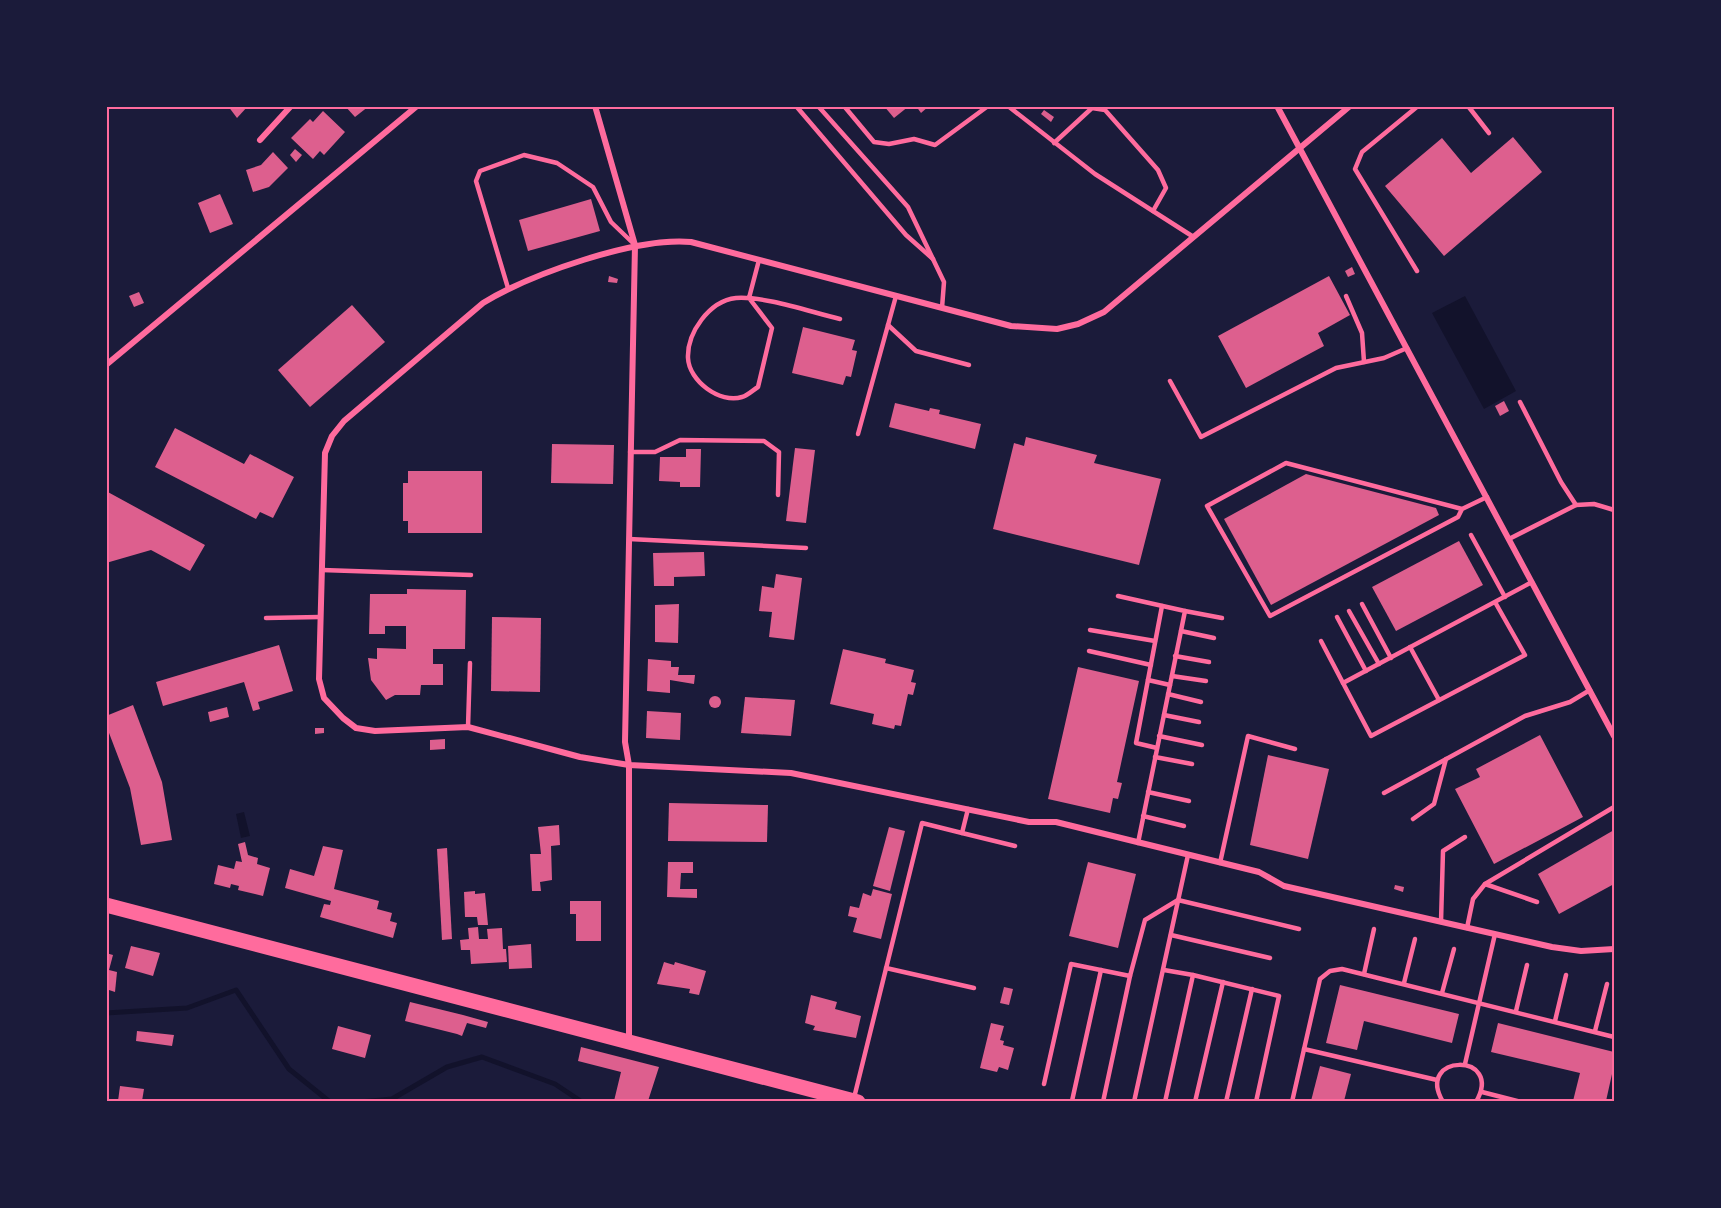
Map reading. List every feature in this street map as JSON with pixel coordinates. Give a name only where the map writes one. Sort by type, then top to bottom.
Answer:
[{"type":"main road","points":[[106,905],[856,1101]]},
{"type":"street","points":[[260,140],[291,106]]},
{"type":"street","points":[[106,365],[417,106]]},
{"type":"street","points":[[595,106],[634,245],[625,741],[629,765],[629,1041]]},
{"type":"street","points":[[1277,106],[1614,736]]},
{"type":"street","points":[[1350,106],[1192,236],[1119,300],[1078,324],[1057,329],[1011,326],[691,242],[674,240],[634,245],[508,288],[483,303],[344,421],[332,436],[325,453],[319,679],[324,698],[356,728],[375,731],[468,727],[580,757],[629,765],[791,773],[1029,822],[1056,822],[1259,872],[1284,886],[1552,947],[1581,951],[1614,949]]},
{"type":"lane","points":[[796,106],[906,235],[935,261]]},
{"type":"lane","points":[[818,106],[908,207],[944,282],[942,308]]},
{"type":"lane","points":[[844,106],[874,142],[889,144],[914,139],[935,145],[988,106]]},
{"type":"lane","points":[[1008,106],[1053,143],[1192,236]]},
{"type":"lane","points":[[1417,272],[1355,169],[1362,152],[1418,106]]},
{"type":"lane","points":[[1468,106],[1489,133]]},
{"type":"lane","points":[[1053,143],[1092,108],[1105,110],[1158,170],[1166,188],[1153,211]]},
{"type":"lane","points":[[508,288],[476,181],[480,171],[524,155],[557,163],[593,187],[611,222],[634,245]]},
{"type":"lane","points":[[749,298],[759,260]]},
{"type":"lane","points":[[858,434],[896,296]]},
{"type":"lane","points":[[1346,296],[1362,333],[1364,362]]},
{"type":"lane","points":[[749,298],[772,328],[758,387],[742,398],[720,396],[698,382],[688,360],[693,331],[712,309],[733,298],[749,298],[840,319]]},
{"type":"lane","points":[[888,325],[916,351],[969,365]]},
{"type":"lane","points":[[1170,381],[1201,437],[1336,368],[1384,358],[1407,348]]},
{"type":"lane","points":[[1520,402],[1561,482],[1576,505]]},
{"type":"lane","points":[[630,452],[655,452],[680,440],[764,441],[779,452],[778,495]]},
{"type":"lane","points":[[1462,509],[1286,463],[1208,506],[1269,616],[1458,517],[1462,509],[1486,497]]},
{"type":"lane","points":[[1509,539],[1576,505],[1594,504],[1614,510]]},
{"type":"lane","points":[[1471,534],[1505,597]]},
{"type":"lane","points":[[629,539],[806,548]]},
{"type":"lane","points":[[322,570],[471,575]]},
{"type":"lane","points":[[1343,683],[1532,582]]},
{"type":"lane","points":[[1118,596],[1222,618]]},
{"type":"lane","points":[[1321,641],[1371,736],[1525,655],[1495,602]]},
{"type":"lane","points":[[1362,604],[1391,658]]},
{"type":"lane","points":[[1157,748],[1136,743],[1162,606]]},
{"type":"lane","points":[[1138,843],[1185,610]]},
{"type":"lane","points":[[1349,610],[1379,664]]},
{"type":"lane","points":[[1337,616],[1366,671]]},
{"type":"lane","points":[[266,618],[320,617]]},
{"type":"lane","points":[[1090,630],[1155,641]]},
{"type":"lane","points":[[1181,631],[1214,638]]},
{"type":"lane","points":[[1410,647],[1439,700]]},
{"type":"lane","points":[[1089,651],[1151,665]]},
{"type":"lane","points":[[1175,656],[1209,662]]},
{"type":"lane","points":[[468,727],[470,663]]},
{"type":"lane","points":[[1172,676],[1206,681]]},
{"type":"lane","points":[[1148,680],[1170,685]]},
{"type":"lane","points":[[1384,793],[1525,716],[1570,702],[1590,690]]},
{"type":"lane","points":[[1168,694],[1201,702]]},
{"type":"lane","points":[[1164,715],[1199,722]]},
{"type":"lane","points":[[1160,736],[1202,744]]},
{"type":"lane","points":[[1220,863],[1248,736],[1295,749]]},
{"type":"lane","points":[[1155,757],[1192,764]]},
{"type":"lane","points":[[1413,819],[1434,804],[1446,759]]},
{"type":"lane","points":[[1148,792],[1189,801]]},
{"type":"lane","points":[[1467,928],[1473,899],[1485,884],[1614,807]]},
{"type":"lane","points":[[962,833],[968,809]]},
{"type":"lane","points":[[1143,816],[1184,826]]},
{"type":"lane","points":[[856,1101],[922,823],[1015,846]]},
{"type":"lane","points":[[1441,922],[1443,851],[1465,837]]},
{"type":"lane","points":[[1134,1101],[1188,855]]},
{"type":"lane","points":[[1485,884],[1536,902]]},
{"type":"lane","points":[[1103,1101],[1130,976],[1145,920],[1178,900],[1299,929]]},
{"type":"lane","points":[[1364,974],[1374,929]]},
{"type":"lane","points":[[1465,1064],[1495,934]]},
{"type":"lane","points":[[1171,935],[1269,958]]},
{"type":"lane","points":[[1404,983],[1415,939]]},
{"type":"lane","points":[[1442,993],[1454,949]]},
{"type":"lane","points":[[1044,1084],[1071,964],[1130,976]]},
{"type":"lane","points":[[1516,1011],[1527,965]]},
{"type":"lane","points":[[886,968],[974,988]]},
{"type":"lane","points":[[1292,1101],[1320,979],[1330,971],[1342,969],[1404,983],[1614,1037]]},
{"type":"lane","points":[[1072,1101],[1101,970]]},
{"type":"lane","points":[[1164,970],[1279,996],[1256,1101]]},
{"type":"lane","points":[[1165,1101],[1193,975]]},
{"type":"lane","points":[[1556,1021],[1566,975]]},
{"type":"lane","points":[[1196,1101],[1223,982]]},
{"type":"lane","points":[[1595,1031],[1607,984]]},
{"type":"lane","points":[[1226,1101],[1252,989]]},
{"type":"lane","points":[[1304,1049],[1437,1080]]},
{"type":"lane","points":[[1443,1101],[1437,1092],[1437,1080],[1443,1070],[1453,1064],[1465,1064],[1475,1070],[1482,1080],[1482,1092],[1476,1101]]},
{"type":"lane","points":[[1482,1092],[1521,1101]]},
{"type":"shaded area","points":[[1465,296],[1516,391],[1484,409],[1432,313]]},
{"type":"shaded area","points":[[244,812],[250,836],[241,838],[236,814]]},
{"type":"building","points":[[228,106],[248,106],[237,118]]},
{"type":"building","points":[[345,106],[369,106],[355,117]]},
{"type":"building","points":[[884,106],[909,106],[894,118]]},
{"type":"building","points":[[916,106],[929,106],[921,113]]},
{"type":"building","points":[[1044,110],[1054,117],[1051,122],[1041,114]]},
{"type":"building","points":[[323,111],[345,132],[324,155],[320,151],[313,159],[291,138],[310,119],[313,122]]},
{"type":"building","points":[[1513,137],[1542,172],[1444,256],[1385,186],[1442,138],[1471,173]]},
{"type":"building","points":[[295,149],[302,155],[296,162],[290,155]]},
{"type":"building","points":[[273,152],[288,168],[269,187],[253,192],[246,170],[261,165]]},
{"type":"building","points":[[220,194],[233,224],[210,233],[198,203]]},
{"type":"building","points":[[591,199],[600,231],[528,251],[519,220]]},
{"type":"building","points":[[1352,267],[1355,274],[1348,277],[1345,271]]},
{"type":"building","points":[[609,276],[618,279],[617,283],[608,282]]},
{"type":"building","points":[[1329,276],[1350,315],[1318,333],[1324,346],[1246,388],[1218,336]]},
{"type":"building","points":[[139,292],[144,303],[134,307],[129,296]]},
{"type":"building","points":[[352,305],[385,342],[310,407],[278,370]]},
{"type":"building","points":[[803,327],[855,340],[852,350],[857,351],[851,377],[846,376],[843,385],[792,373]]},
{"type":"building","points":[[1504,401],[1509,411],[1500,416],[1495,406]]},
{"type":"building","points":[[895,403],[929,411],[930,408],[940,410],[939,414],[981,424],[975,449],[889,427]]},
{"type":"building","points":[[175,428],[244,464],[250,454],[294,477],[273,518],[260,512],[256,519],[155,467]]},
{"type":"building","points":[[1026,437],[1097,455],[1094,463],[1161,479],[1139,565],[993,529],[1014,443],[1024,446]]},
{"type":"building","points":[[552,444],[614,445],[613,484],[551,483]]},
{"type":"building","points":[[795,448],[815,450],[806,523],[786,521]]},
{"type":"building","points":[[686,449],[701,449],[700,487],[680,487],[680,482],[659,481],[660,457],[686,457]]},
{"type":"building","points":[[408,471],[482,471],[482,533],[408,533],[408,521],[403,521],[403,483],[408,483]]},
{"type":"building","points":[[1306,474],[1436,508],[1439,515],[1271,605],[1224,519]]},
{"type":"building","points":[[106,491],[205,545],[190,571],[151,550],[106,563]]},
{"type":"building","points":[[1459,541],[1483,585],[1396,631],[1372,587]]},
{"type":"building","points":[[704,552],[705,576],[674,577],[674,586],[654,586],[653,553]]},
{"type":"building","points":[[776,574],[802,578],[794,640],[769,637],[772,612],[759,611],[762,586],[774,588]]},
{"type":"building","points":[[407,589],[466,590],[465,649],[433,649],[433,664],[443,664],[443,685],[421,685],[420,695],[395,695],[386,700],[371,680],[368,658],[377,659],[377,648],[406,649],[406,626],[385,626],[385,634],[369,634],[370,594],[407,594]]},
{"type":"building","points":[[679,604],[678,643],[655,642],[655,605]]},
{"type":"building","points":[[492,617],[541,618],[540,692],[491,691]]},
{"type":"building","points":[[279,645],[293,691],[258,702],[260,709],[253,711],[244,682],[163,706],[156,682]]},
{"type":"building","points":[[843,649],[886,659],[885,663],[914,670],[911,682],[916,683],[913,695],[908,694],[901,726],[895,725],[894,729],[872,724],[874,714],[830,704]]},
{"type":"building","points":[[648,659],[671,661],[671,667],[679,667],[678,675],[695,675],[694,684],[670,680],[670,693],[647,691]]},
{"type":"building","points":[[1078,667],[1139,681],[1117,782],[1122,783],[1118,799],[1113,798],[1110,813],[1048,799]]},
{"type":"building","points":[[717,696],[721,702],[717,708],[713,708],[709,700]]},
{"type":"building","points":[[745,697],[795,700],[791,736],[741,733]]},
{"type":"building","points":[[133,705],[162,782],[172,840],[141,845],[130,788],[106,725],[106,716]]},
{"type":"building","points":[[227,707],[229,717],[210,722],[208,712]]},
{"type":"building","points":[[647,711],[681,713],[680,740],[646,738]]},
{"type":"building","points":[[315,728],[324,728],[324,733],[315,734]]},
{"type":"building","points":[[1540,735],[1583,817],[1494,864],[1455,789],[1480,777],[1476,769]]},
{"type":"building","points":[[445,739],[445,749],[430,750],[430,740]]},
{"type":"building","points":[[1268,755],[1329,769],[1308,859],[1250,845]]},
{"type":"building","points":[[669,803],[768,805],[767,842],[668,841]]},
{"type":"building","points":[[559,825],[560,845],[551,846],[552,880],[540,882],[541,891],[532,891],[530,854],[541,854],[538,827]]},
{"type":"building","points":[[889,827],[905,831],[890,891],[873,886]]},
{"type":"building","points":[[1614,830],[1614,884],[1559,914],[1538,874]]},
{"type":"building","points":[[245,842],[248,855],[258,858],[257,864],[270,868],[263,896],[238,890],[239,886],[231,884],[230,888],[214,884],[218,865],[234,869],[236,861],[242,862],[238,844]]},
{"type":"building","points":[[323,846],[343,850],[334,889],[379,901],[377,909],[392,913],[390,921],[397,923],[393,938],[320,917],[324,904],[330,905],[331,901],[285,888],[290,869],[314,876]]},
{"type":"building","points":[[447,848],[452,939],[442,940],[437,849]]},
{"type":"building","points":[[668,862],[693,862],[693,873],[681,873],[680,889],[697,889],[697,898],[667,897]]},
{"type":"building","points":[[1088,862],[1136,874],[1118,948],[1069,936]]},
{"type":"building","points":[[1395,885],[1404,887],[1403,892],[1394,889]]},
{"type":"building","points":[[873,889],[892,894],[881,939],[853,932],[857,918],[848,916],[850,906],[859,908],[863,893],[871,896]]},
{"type":"building","points":[[475,891],[475,894],[485,893],[488,925],[478,925],[477,917],[465,917],[464,892]]},
{"type":"building","points":[[570,901],[601,901],[601,941],[576,941],[576,914],[570,914]]},
{"type":"building","points":[[478,927],[479,939],[488,939],[487,929],[502,928],[503,949],[506,949],[507,962],[471,964],[470,950],[461,950],[460,940],[469,939],[468,928]]},
{"type":"building","points":[[531,944],[532,968],[509,969],[508,946]]},
{"type":"building","points":[[131,946],[160,953],[153,976],[125,968]]},
{"type":"building","points":[[106,953],[113,955],[109,970],[106,970]]},
{"type":"building","points":[[664,962],[674,965],[675,962],[706,971],[699,995],[689,993],[690,989],[657,984]]},
{"type":"building","points":[[109,970],[117,972],[115,992],[106,989]]},
{"type":"building","points":[[1340,985],[1459,1014],[1452,1043],[1364,1021],[1357,1050],[1326,1043]]},
{"type":"building","points":[[1004,987],[1013,989],[1009,1005],[1000,1003]]},
{"type":"building","points":[[811,995],[837,1002],[835,1009],[861,1016],[856,1038],[813,1030],[815,1026],[805,1023]]},
{"type":"building","points":[[410,1002],[488,1022],[486,1028],[467,1023],[462,1036],[405,1021]]},
{"type":"building","points":[[991,1023],[1004,1026],[1000,1040],[1004,1041],[1003,1045],[1014,1048],[1008,1070],[999,1067],[997,1072],[980,1068]]},
{"type":"building","points":[[1498,1023],[1614,1052],[1614,1065],[1606,1101],[1573,1101],[1580,1073],[1491,1052]]},
{"type":"building","points":[[338,1026],[371,1035],[365,1058],[332,1049]]},
{"type":"building","points":[[137,1031],[174,1035],[172,1046],[136,1041]]},
{"type":"building","points":[[581,1047],[659,1067],[648,1101],[625,1099],[625,1101],[614,1101],[621,1072],[578,1061]]},
{"type":"building","points":[[1320,1066],[1351,1074],[1344,1101],[1311,1101]]},
{"type":"building","points":[[120,1086],[144,1089],[142,1101],[118,1101]]},
{"type":"waterway","points":[[106,1013],[187,1008],[236,990],[289,1069],[330,1102]]},
{"type":"waterway","points":[[360,1102],[392,1099],[447,1067],[482,1057],[555,1084],[582,1102]]}]
